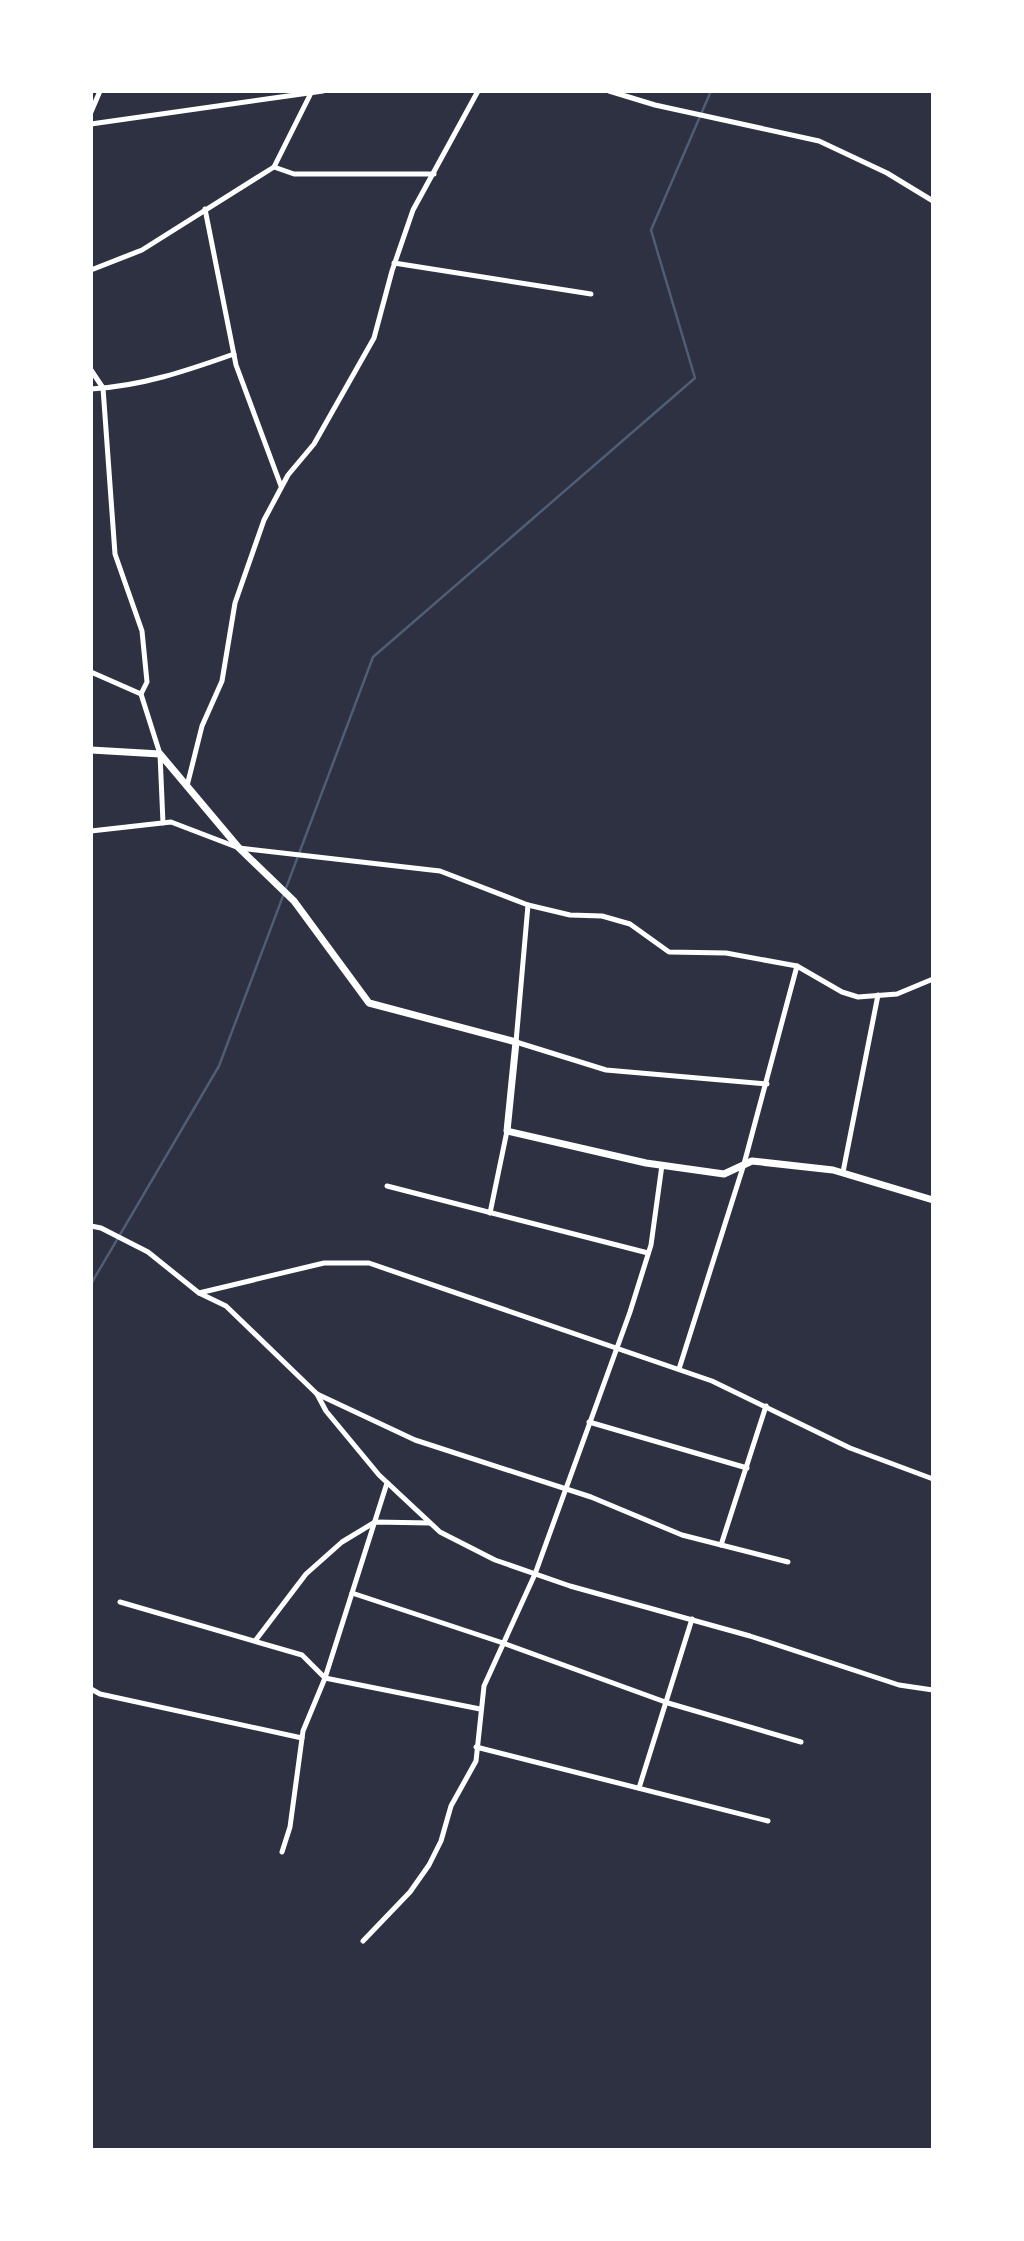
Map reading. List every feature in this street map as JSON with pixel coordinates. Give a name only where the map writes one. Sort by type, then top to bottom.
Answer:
[{"type":"street","points":[[91,112],[100,91]]},
{"type":"street","points":[[91,124],[323,91]]},
{"type":"street","points":[[187,786],[202,726],[222,681],[235,603],[264,520],[281,486],[314,444],[374,338],[394,263],[413,210],[478,91]]},
{"type":"street","points":[[609,91],[655,105],[819,141],[887,173],[933,201]]},
{"type":"street","points":[[91,270],[142,250],[274,167],[311,93]]},
{"type":"street","points":[[274,167],[293,174],[433,174]]},
{"type":"street","points":[[205,209],[234,354],[281,486]]},
{"type":"street","points":[[394,263],[591,294]]},
{"type":"street","points":[[91,389],[131,386],[180,374],[234,354]]},
{"type":"street","points":[[91,370],[103,388],[113,543],[142,631],[147,682],[141,694],[160,754],[163,822]]},
{"type":"street","points":[[91,672],[141,694]]},
{"type":"street","points":[[91,750],[160,754],[239,848],[294,901],[369,1003],[516,1042],[606,1070],[767,1084]]},
{"type":"street","points":[[91,831],[171,822],[239,848],[440,871],[528,905],[570,915],[603,916],[629,924],[669,952],[726,953],[797,966],[842,992],[858,996],[897,994],[933,979]]},
{"type":"street","points":[[490,1213],[507,1131],[528,905]]},
{"type":"street","points":[[679,1369],[744,1164],[797,966]]},
{"type":"street","points":[[843,1172],[878,995]]},
{"type":"street","points":[[507,1131],[662,1166],[724,1174],[752,1161],[843,1172],[933,1200]]},
{"type":"street","points":[[363,1941],[410,1892],[429,1865],[441,1841],[452,1806],[476,1761],[484,1686],[535,1574],[616,1347],[648,1253],[662,1166]]},
{"type":"street","points":[[387,1186],[648,1253]]},
{"type":"street","points":[[91,1226],[148,1252],[199,1293],[226,1306],[317,1394],[326,1411],[387,1483],[440,1532],[495,1560],[570,1586],[692,1619],[899,1685],[933,1690]]},
{"type":"street","points":[[199,1293],[324,1263],[369,1263],[679,1369],[766,1406],[850,1448],[933,1479]]},
{"type":"street","points":[[317,1394],[415,1440],[566,1488],[682,1535],[788,1562]]},
{"type":"street","points":[[721,1545],[766,1406]]},
{"type":"street","points":[[589,1422],[747,1468]]},
{"type":"street","points":[[282,1852],[290,1827],[302,1738],[325,1678],[387,1483]]},
{"type":"street","points":[[255,1641],[306,1574],[342,1542],[375,1521],[430,1523]]},
{"type":"street","points":[[352,1593],[503,1643],[666,1702],[801,1742]]},
{"type":"street","points":[[120,1601],[302,1655],[325,1678],[480,1709]]},
{"type":"street","points":[[639,1788],[692,1619]]},
{"type":"street","points":[[91,1689],[100,1694],[302,1738]]},
{"type":"street","points":[[476,1746],[768,1821]]},
{"type":"waterway","points":[[91,1284],[219,1066],[373,657],[695,378],[651,230],[711,91]]}]
